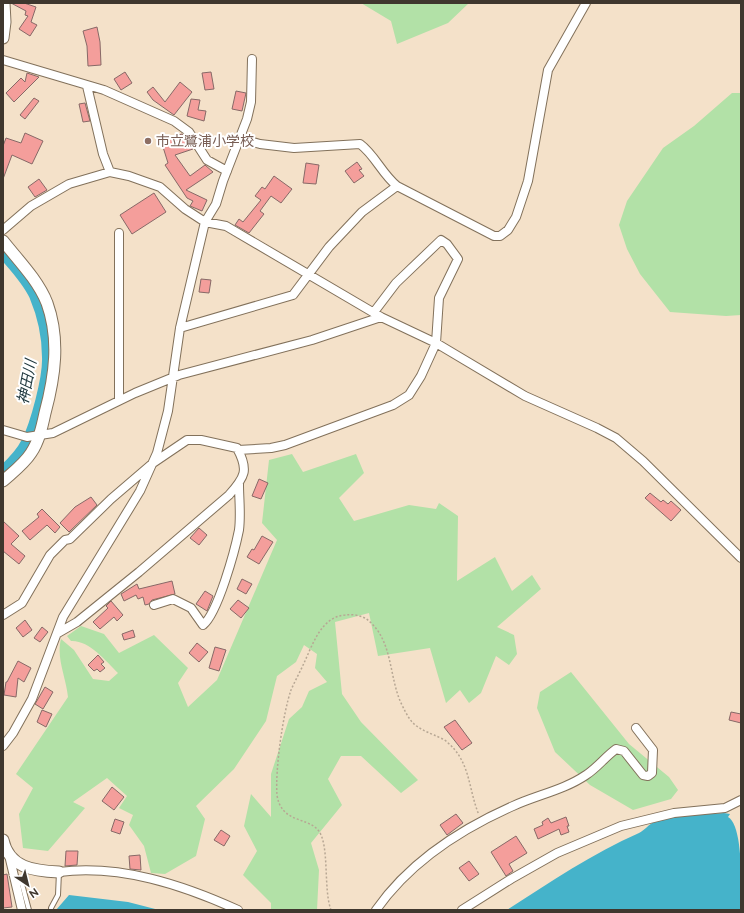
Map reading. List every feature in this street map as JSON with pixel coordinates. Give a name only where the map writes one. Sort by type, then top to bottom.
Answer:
[{"type":"main road","points":[[3,38],[5,22],[4,3]]},
{"type":"main road","points":[[3,241],[37,285],[47,303],[56,360],[53,383],[40,436],[30,453],[3,481]]},
{"type":"main road","points":[[3,840],[9,855],[15,862],[26,867],[43,871],[59,872]]},
{"type":"street","points":[[239,138],[260,144],[294,148],[360,144],[366,148],[377,164],[397,186],[494,236],[500,236],[508,230],[516,217],[528,181],[548,70],[586,3]]},
{"type":"street","points":[[3,746],[13,733],[32,699],[63,617],[140,491],[153,463],[168,411],[171,378],[180,328],[205,222],[216,204],[251,102],[252,59]]},
{"type":"street","points":[[3,60],[104,90],[174,121],[189,132],[207,160],[227,171]]},
{"type":"street","points":[[87,86],[103,154],[110,172]]},
{"type":"street","points":[[3,230],[31,206],[69,184],[110,172],[129,176],[160,187],[185,209],[205,222],[226,226],[378,315],[436,343],[525,396],[598,428],[616,438],[654,472],[741,558]]},
{"type":"street","points":[[180,328],[293,295],[329,247],[362,212],[397,186]]},
{"type":"street","points":[[119,233],[119,400]]},
{"type":"street","points":[[3,430],[27,437],[53,433],[119,400],[171,378],[221,363],[306,342],[378,315],[396,283],[441,240],[447,244],[458,259],[439,298],[436,343],[421,376],[409,395],[393,405],[285,445],[271,448],[238,450]]},
{"type":"street","points":[[3,615],[22,603],[50,555],[65,540],[70,540],[111,499],[153,463],[187,440],[202,440],[231,445],[238,450],[243,460],[245,473],[240,484],[229,495],[77,622],[58,633]]},
{"type":"street","points":[[154,605],[173,599],[191,608],[203,625],[209,621],[217,606],[239,530],[240,484]]},
{"type":"street","points":[[376,910],[391,889],[409,872],[442,846],[482,821],[514,806],[570,784],[587,775],[616,749],[624,751],[643,775],[648,776],[652,773],[653,750],[636,728]]},
{"type":"street","points":[[462,910],[511,879],[557,853],[621,826],[674,813],[725,808],[741,800]]},
{"type":"street","points":[[9,855],[22,910]]},
{"type":"street","points":[[59,872],[78,869],[123,874],[166,882],[192,890],[238,910]]},
{"type":"lane","points":[[51,908],[58,895],[59,872]]},
{"type":"lane","points":[[15,880],[22,884],[29,910]]},
{"type":"path","points":[[331,910],[326,893],[324,840],[318,830],[311,825],[289,815],[284,810],[277,795],[277,767],[291,691],[320,630],[328,621],[340,615],[351,614],[364,617],[381,634],[386,645],[401,704],[416,727],[447,742],[466,767],[473,801],[482,821]]},
{"type":"green space","points":[[361,3],[469,3],[448,23],[397,44],[391,21]]},
{"type":"green space","points":[[732,93],[741,93],[741,315],[726,316],[670,312],[640,274],[627,249],[619,225],[627,201],[663,148],[694,126]]},
{"type":"green space","points":[[292,454],[303,472],[356,454],[364,473],[339,498],[354,521],[409,505],[436,509],[439,503],[458,516],[457,581],[495,557],[512,591],[532,575],[541,589],[497,627],[514,635],[517,654],[509,665],[496,656],[481,693],[469,703],[460,690],[446,703],[430,648],[378,656],[369,613],[335,622],[342,694],[361,722],[418,780],[401,793],[361,756],[341,756],[328,779],[342,805],[311,843],[319,870],[317,910],[271,910],[271,903],[243,875],[257,851],[244,826],[251,794],[271,817],[271,774],[289,719],[302,707],[309,691],[327,682],[315,668],[317,654],[304,645],[296,662],[277,676],[266,721],[234,769],[196,806],[205,819],[196,856],[165,874],[151,873],[144,846],[129,825],[133,815],[119,808],[127,796],[107,778],[73,802],[85,808],[48,851],[23,848],[19,814],[33,788],[16,774],[68,697],[60,660],[61,639],[74,650],[93,679],[109,681],[118,673],[97,652],[84,644],[71,641],[67,636],[81,626],[104,634],[119,653],[154,635],[188,668],[178,683],[188,707],[217,680],[277,540],[262,523],[269,460]]},
{"type":"green space","points":[[571,672],[629,744],[669,777],[678,790],[671,799],[633,810],[590,785],[555,752],[537,708],[540,692]]},
{"type":"water","points":[[724,813],[730,814],[728,817],[733,823],[737,833],[741,874],[741,910],[507,910],[572,869],[639,833],[654,822],[671,817]]},
{"type":"water","points":[[69,895],[128,902],[159,910],[56,910]]},
{"type":"building","points":[[11,3],[24,3],[36,7],[31,22],[37,25],[30,36],[19,29],[28,16],[25,15],[26,11]]},
{"type":"building","points":[[97,27],[100,42],[101,65],[88,66],[87,46],[83,31]]},
{"type":"building","points":[[125,72],[132,83],[121,90],[114,79]]},
{"type":"building","points":[[211,72],[214,89],[205,90],[202,73]]},
{"type":"building","points":[[27,73],[39,77],[14,102],[6,93],[21,78],[25,82]]},
{"type":"building","points":[[180,82],[192,92],[174,115],[153,100],[147,92],[153,87],[165,102]]},
{"type":"building","points":[[236,91],[246,93],[242,111],[232,109]]},
{"type":"building","points":[[34,98],[39,101],[25,119],[20,115]]},
{"type":"building","points":[[191,99],[200,100],[198,110],[206,111],[204,121],[187,116]]},
{"type":"building","points":[[85,103],[90,121],[83,122],[79,104]]},
{"type":"building","points":[[25,133],[43,141],[32,164],[12,155],[3,179],[3,146],[6,138],[21,143]]},
{"type":"building","points":[[182,134],[193,149],[175,155],[190,176],[205,165],[213,172],[186,190],[207,200],[202,211],[190,206],[193,201],[187,198],[165,165],[168,163],[163,147],[167,145],[165,139]]},
{"type":"building","points":[[357,162],[362,169],[359,170],[364,176],[354,183],[345,171]]},
{"type":"building","points":[[306,163],[319,165],[316,184],[303,183]]},
{"type":"building","points":[[274,176],[292,189],[281,203],[271,196],[260,211],[264,214],[249,233],[235,225],[239,219],[243,222],[261,200],[255,196],[262,187],[265,189]]},
{"type":"building","points":[[39,179],[47,190],[35,197],[28,187]]},
{"type":"building","points":[[154,193],[166,212],[132,234],[120,215]]},
{"type":"building","points":[[201,279],[211,280],[209,293],[199,292]]},
{"type":"building","points":[[259,479],[268,483],[261,499],[252,496]]},
{"type":"building","points":[[650,493],[661,502],[663,500],[668,504],[671,501],[681,510],[671,521],[645,498]]},
{"type":"building","points":[[91,497],[97,505],[69,532],[60,523],[75,507]]},
{"type":"building","points":[[42,509],[60,527],[55,533],[47,525],[30,540],[22,531],[39,517],[37,514]]},
{"type":"building","points":[[3,521],[19,536],[11,544],[25,556],[19,564],[3,551]]},
{"type":"building","points":[[199,528],[207,535],[199,545],[190,538]]},
{"type":"building","points":[[262,536],[273,542],[259,564],[247,557],[252,549],[254,550]]},
{"type":"building","points":[[242,579],[252,584],[246,594],[237,589]]},
{"type":"building","points":[[172,581],[175,594],[152,600],[149,604],[145,605],[143,597],[138,599],[136,595],[124,601],[121,594],[137,584],[139,589]]},
{"type":"building","points":[[205,591],[213,596],[207,611],[196,604]]},
{"type":"building","points":[[238,600],[249,608],[241,618],[230,609]]},
{"type":"building","points":[[111,601],[123,615],[117,621],[114,617],[100,629],[93,622],[108,608],[106,606]]},
{"type":"building","points":[[25,620],[32,630],[23,637],[16,628]]},
{"type":"building","points":[[42,627],[48,632],[40,642],[34,638]]},
{"type":"building","points":[[133,630],[135,637],[124,640],[122,634]]},
{"type":"building","points":[[197,643],[208,652],[199,662],[189,653]]},
{"type":"building","points":[[215,647],[226,650],[219,671],[209,668]]},
{"type":"building","points":[[98,655],[104,662],[101,664],[105,668],[100,672],[97,669],[94,671],[88,665]]},
{"type":"building","points":[[18,661],[31,668],[24,682],[18,678],[16,697],[4,695],[6,682]]},
{"type":"building","points":[[45,687],[53,692],[43,709],[35,704]]},
{"type":"building","points":[[42,710],[52,714],[46,727],[37,722]]},
{"type":"building","points":[[731,712],[741,714],[741,723],[729,720]]},
{"type":"building","points":[[455,720],[472,743],[462,750],[444,727]]},
{"type":"building","points":[[112,787],[124,797],[114,810],[102,801]]},
{"type":"building","points":[[456,814],[463,823],[447,835],[440,825]]},
{"type":"building","points":[[566,817],[569,832],[561,835],[559,829],[538,839],[534,829],[543,825],[542,822],[548,818],[551,823]]},
{"type":"building","points":[[115,819],[124,822],[120,834],[111,831]]},
{"type":"building","points":[[221,830],[230,836],[224,846],[214,840]]},
{"type":"building","points":[[516,836],[527,853],[509,864],[513,871],[506,876],[491,852]]},
{"type":"building","points":[[66,851],[78,851],[77,865],[65,866]]},
{"type":"building","points":[[140,855],[141,870],[130,869],[129,856]]},
{"type":"building","points":[[469,861],[479,874],[469,881],[459,868]]},
{"type":"building","points":[[7,874],[12,907],[3,908],[3,875]]},
{"type":"waterway","name":"神田川","points":[[3,251],[25,277],[36,295],[46,326],[49,357],[45,389],[32,435],[26,447],[14,463],[3,473]]},
{"type":"place","name":"市立鷺浦小学校","points":[[148,141]]}]
